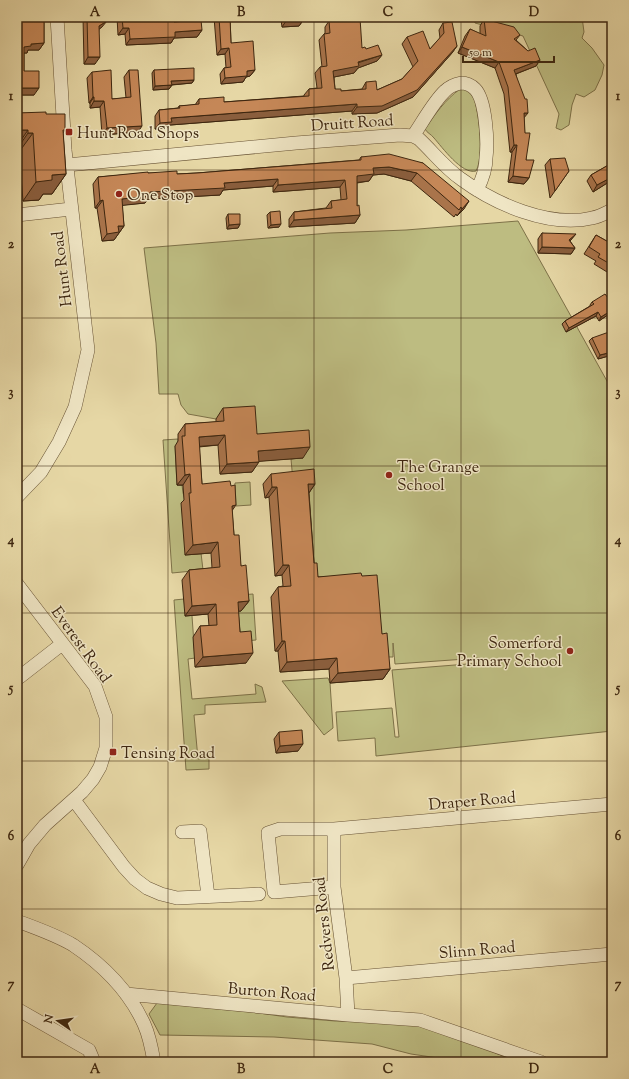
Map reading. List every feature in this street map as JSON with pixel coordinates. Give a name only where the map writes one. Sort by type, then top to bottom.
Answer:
[{"type":"street","name":"Hunt Road","points":[[17,497],[41,472],[59,442],[75,407],[88,350],[67,165],[56,117],[57,17]]},
{"type":"street","points":[[413,136],[445,90],[456,84],[465,83],[474,88],[480,97],[483,106],[486,146],[485,168],[477,190]]},
{"type":"street","name":"Druitt Road","points":[[67,165],[296,143],[400,135],[413,136],[419,139],[446,167],[477,190],[496,201],[513,208],[546,217],[573,220],[593,218],[612,210]]},
{"type":"street","points":[[17,215],[71,209]]},
{"type":"street","name":"Everest Road","points":[[17,584],[95,686],[106,717],[106,748],[100,767],[93,779],[74,800],[46,825],[29,844],[17,865]]},
{"type":"street","points":[[17,679],[62,644]]},
{"type":"street","points":[[74,800],[124,867],[146,888],[177,898],[258,894]]},
{"type":"street","name":"Draper Road","points":[[334,887],[274,892],[268,833],[280,829],[334,829],[612,804]]},
{"type":"street","name":"Redvers Road","points":[[334,829],[334,887],[346,978],[348,1015]]},
{"type":"street","points":[[182,832],[200,831],[208,896]]},
{"type":"street","points":[[17,921],[52,934],[72,945],[110,974],[126,994],[145,1024],[154,1062]]},
{"type":"street","name":"Slinn Road","points":[[346,978],[612,954]]},
{"type":"street","name":"Burton Road","points":[[126,994],[348,1015],[420,1020],[541,1062]]},
{"type":"street","points":[[17,1009],[89,1050],[94,1062]]},
{"type":"shaded area","points":[[474,17],[582,17],[584,32],[582,38],[592,48],[604,65],[602,75],[595,90],[584,97],[576,94],[572,105],[569,125],[561,130],[556,128],[559,114],[523,36],[475,23]]},
{"type":"shaded area","points":[[460,89],[469,90],[475,100],[477,108],[480,156],[476,171],[465,169],[459,165],[425,129],[441,108]]},
{"type":"shaded area","name":"The Grange School","points":[[518,221],[612,390],[612,731],[376,756],[375,738],[338,741],[336,712],[392,708],[395,737],[399,737],[392,670],[480,663],[480,658],[395,664],[393,643],[393,657],[381,657],[324,580],[309,573],[293,481],[291,459],[303,457],[250,444],[248,416],[216,419],[188,414],[181,405],[178,394],[159,394],[156,343],[144,248],[330,233],[406,230]]},
{"type":"shaded area","points":[[178,439],[178,446],[175,446],[177,485],[182,485],[201,553],[203,570],[172,573],[163,440]]},
{"type":"shaded area","points":[[250,482],[251,505],[236,506],[235,483]]},
{"type":"shaded area","points":[[253,594],[256,640],[233,642],[231,612],[240,595]]},
{"type":"shaded area","points":[[184,599],[192,616],[195,658],[188,659],[192,699],[256,694],[255,684],[262,687],[266,702],[205,705],[205,714],[194,715],[198,759],[209,758],[209,769],[186,770],[174,600]]},
{"type":"shaded area","points":[[328,678],[330,683],[333,728],[324,735],[282,681]]},
{"type":"shaded area","points":[[157,1003],[252,1012],[287,1017],[419,1026],[491,1051],[517,1062],[445,1062],[445,1059],[411,1054],[372,1044],[274,1037],[160,1035],[149,1014]]},
{"type":"building","points":[[20,17],[44,17],[44,43],[31,44],[31,46],[24,47],[24,71],[39,71],[39,88],[17,88],[17,43],[21,43]]},
{"type":"building","points":[[87,17],[100,17],[107,21],[99,26],[100,57],[88,57]]},
{"type":"building","points":[[122,17],[174,17],[174,22],[201,20],[202,30],[175,32],[175,37],[130,39],[129,28],[123,28]]},
{"type":"building","points":[[219,17],[230,17],[231,43],[253,41],[255,70],[247,71],[247,76],[225,78],[224,68],[231,67],[229,48],[221,49]]},
{"type":"building","points":[[286,17],[303,17],[304,19],[286,21]]},
{"type":"building","points":[[360,18],[362,48],[365,47],[366,49],[378,45],[382,55],[358,62],[359,66],[333,71],[335,89],[341,89],[341,91],[366,89],[366,82],[376,81],[377,90],[402,79],[418,61],[407,37],[423,31],[430,49],[444,33],[443,23],[452,22],[457,46],[417,90],[382,106],[357,107],[357,104],[171,118],[172,122],[160,123],[159,110],[199,104],[199,99],[224,97],[224,102],[309,96],[309,89],[322,88],[320,67],[327,66],[324,34],[330,33],[329,21]]},
{"type":"building","points":[[484,19],[514,27],[520,35],[514,39],[528,51],[535,48],[540,60],[514,70],[525,99],[527,99],[528,113],[524,113],[525,133],[530,133],[526,160],[534,160],[529,178],[513,176],[517,145],[514,145],[508,87],[499,62],[462,47],[470,29],[486,36]]},
{"type":"building","points":[[194,68],[194,80],[171,81],[172,85],[155,86],[154,70]]},
{"type":"building","points":[[111,70],[112,99],[131,97],[129,70],[138,70],[142,126],[107,128],[104,101],[94,101],[92,72]]},
{"type":"building","points":[[46,112],[46,114],[65,114],[65,130],[63,130],[66,174],[52,175],[52,180],[36,182],[33,133],[28,133],[28,130],[17,130],[17,113]]},
{"type":"building","points":[[389,154],[423,163],[469,201],[462,209],[461,207],[459,210],[417,173],[389,167],[373,168],[374,174],[357,176],[357,206],[359,205],[360,215],[294,220],[294,212],[332,208],[331,201],[347,199],[345,180],[278,185],[278,179],[224,183],[225,188],[150,192],[150,196],[122,199],[124,226],[118,226],[119,232],[107,234],[103,200],[100,201],[98,177],[148,172],[177,171],[177,174],[197,173],[361,160],[361,157]]},
{"type":"building","points":[[565,158],[569,171],[555,191],[550,159]]},
{"type":"building","points":[[612,163],[612,177],[597,185],[591,175]]},
{"type":"building","points":[[280,211],[281,224],[271,225],[270,212]]},
{"type":"building","points":[[228,214],[240,214],[240,224],[229,225]]},
{"type":"building","points":[[542,233],[576,234],[569,240],[575,248],[542,247]]},
{"type":"building","points":[[596,235],[612,244],[612,265],[598,257],[600,254],[589,247]]},
{"type":"building","points":[[605,294],[612,303],[612,310],[601,317],[598,312],[569,328],[565,321],[594,304],[592,302]]},
{"type":"building","points":[[609,332],[611,338],[612,337],[612,352],[600,355],[592,338]]},
{"type":"building","points":[[255,406],[257,434],[309,430],[310,447],[258,451],[259,462],[227,464],[225,435],[199,437],[202,484],[230,481],[231,486],[235,485],[236,505],[232,506],[234,535],[239,535],[241,566],[246,565],[249,601],[238,602],[240,632],[251,631],[253,653],[203,657],[200,626],[217,625],[216,604],[192,606],[189,570],[220,567],[218,542],[193,545],[189,493],[191,493],[190,474],[185,475],[182,436],[185,436],[185,424],[224,421],[223,408]]},
{"type":"building","points":[[314,469],[315,484],[308,484],[314,563],[317,563],[318,577],[361,573],[362,576],[377,575],[382,634],[387,633],[390,669],[338,673],[337,658],[287,662],[285,641],[282,641],[278,587],[291,586],[289,565],[283,565],[277,487],[272,487],[271,474]]},
{"type":"building","points":[[302,730],[303,744],[280,746],[279,732]]},
{"type":"place","name":"Hunt Road Shops","points":[[69,132]]},
{"type":"place","name":"One Stop","points":[[119,194]]},
{"type":"place","name":"The Grange School","points":[[389,475]]},
{"type":"place","name":"Somerford Primary School","points":[[570,651]]},
{"type":"place","name":"Tensing Road","points":[[113,752]]}]
